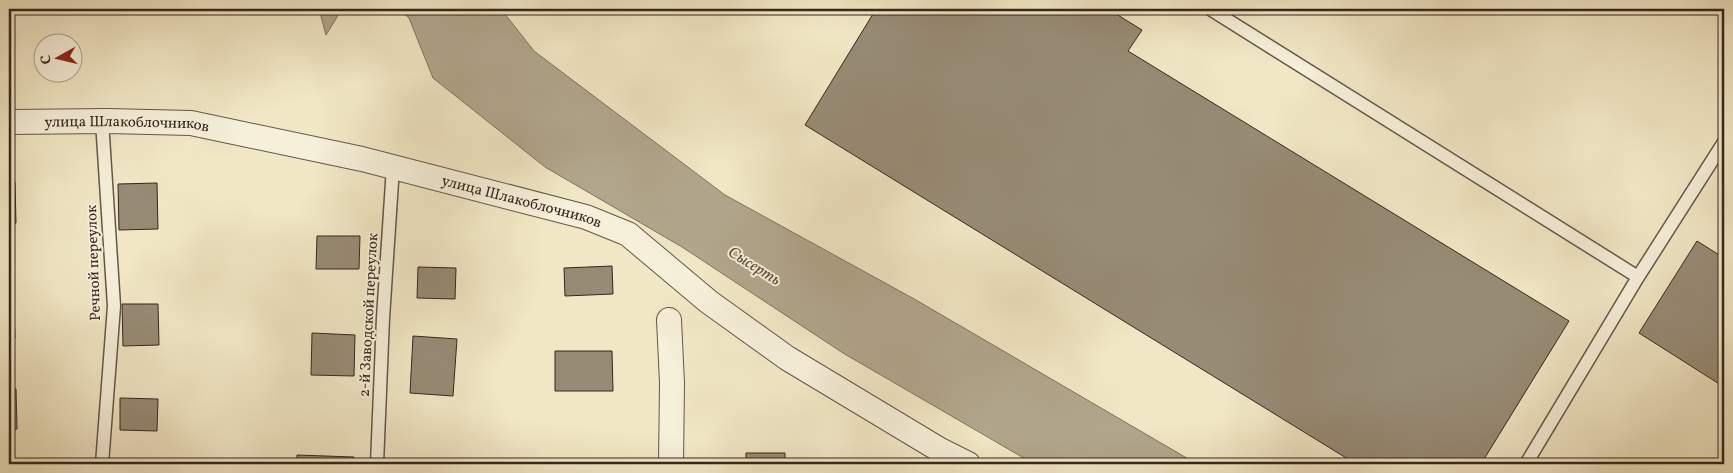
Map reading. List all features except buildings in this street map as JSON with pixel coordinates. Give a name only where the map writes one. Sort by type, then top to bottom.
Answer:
[{"type":"street","name":"улица Шлакоблочников","points":[[9,122],[102,121],[191,124],[393,167],[586,217],[628,234],[709,302],[786,358],[940,450],[968,464]]},
{"type":"street","points":[[669,320],[671,464]]},
{"type":"lane","points":[[1210,9],[1638,277]]},
{"type":"lane","name":"Речной переулок","points":[[102,121],[114,306],[102,464]]},
{"type":"lane","points":[[1526,464],[1638,277],[1724,142]]},
{"type":"lane","name":"2-й Заводской переулок","points":[[377,464],[383,318],[393,167]]},
{"type":"water","points":[[319,9],[342,9],[326,35]]},
{"type":"water","name":"Сысерть","points":[[398,9],[501,9],[534,51],[725,195],[916,300],[1197,464],[1034,464],[843,353],[682,247],[545,167],[433,78],[409,18]]}]
